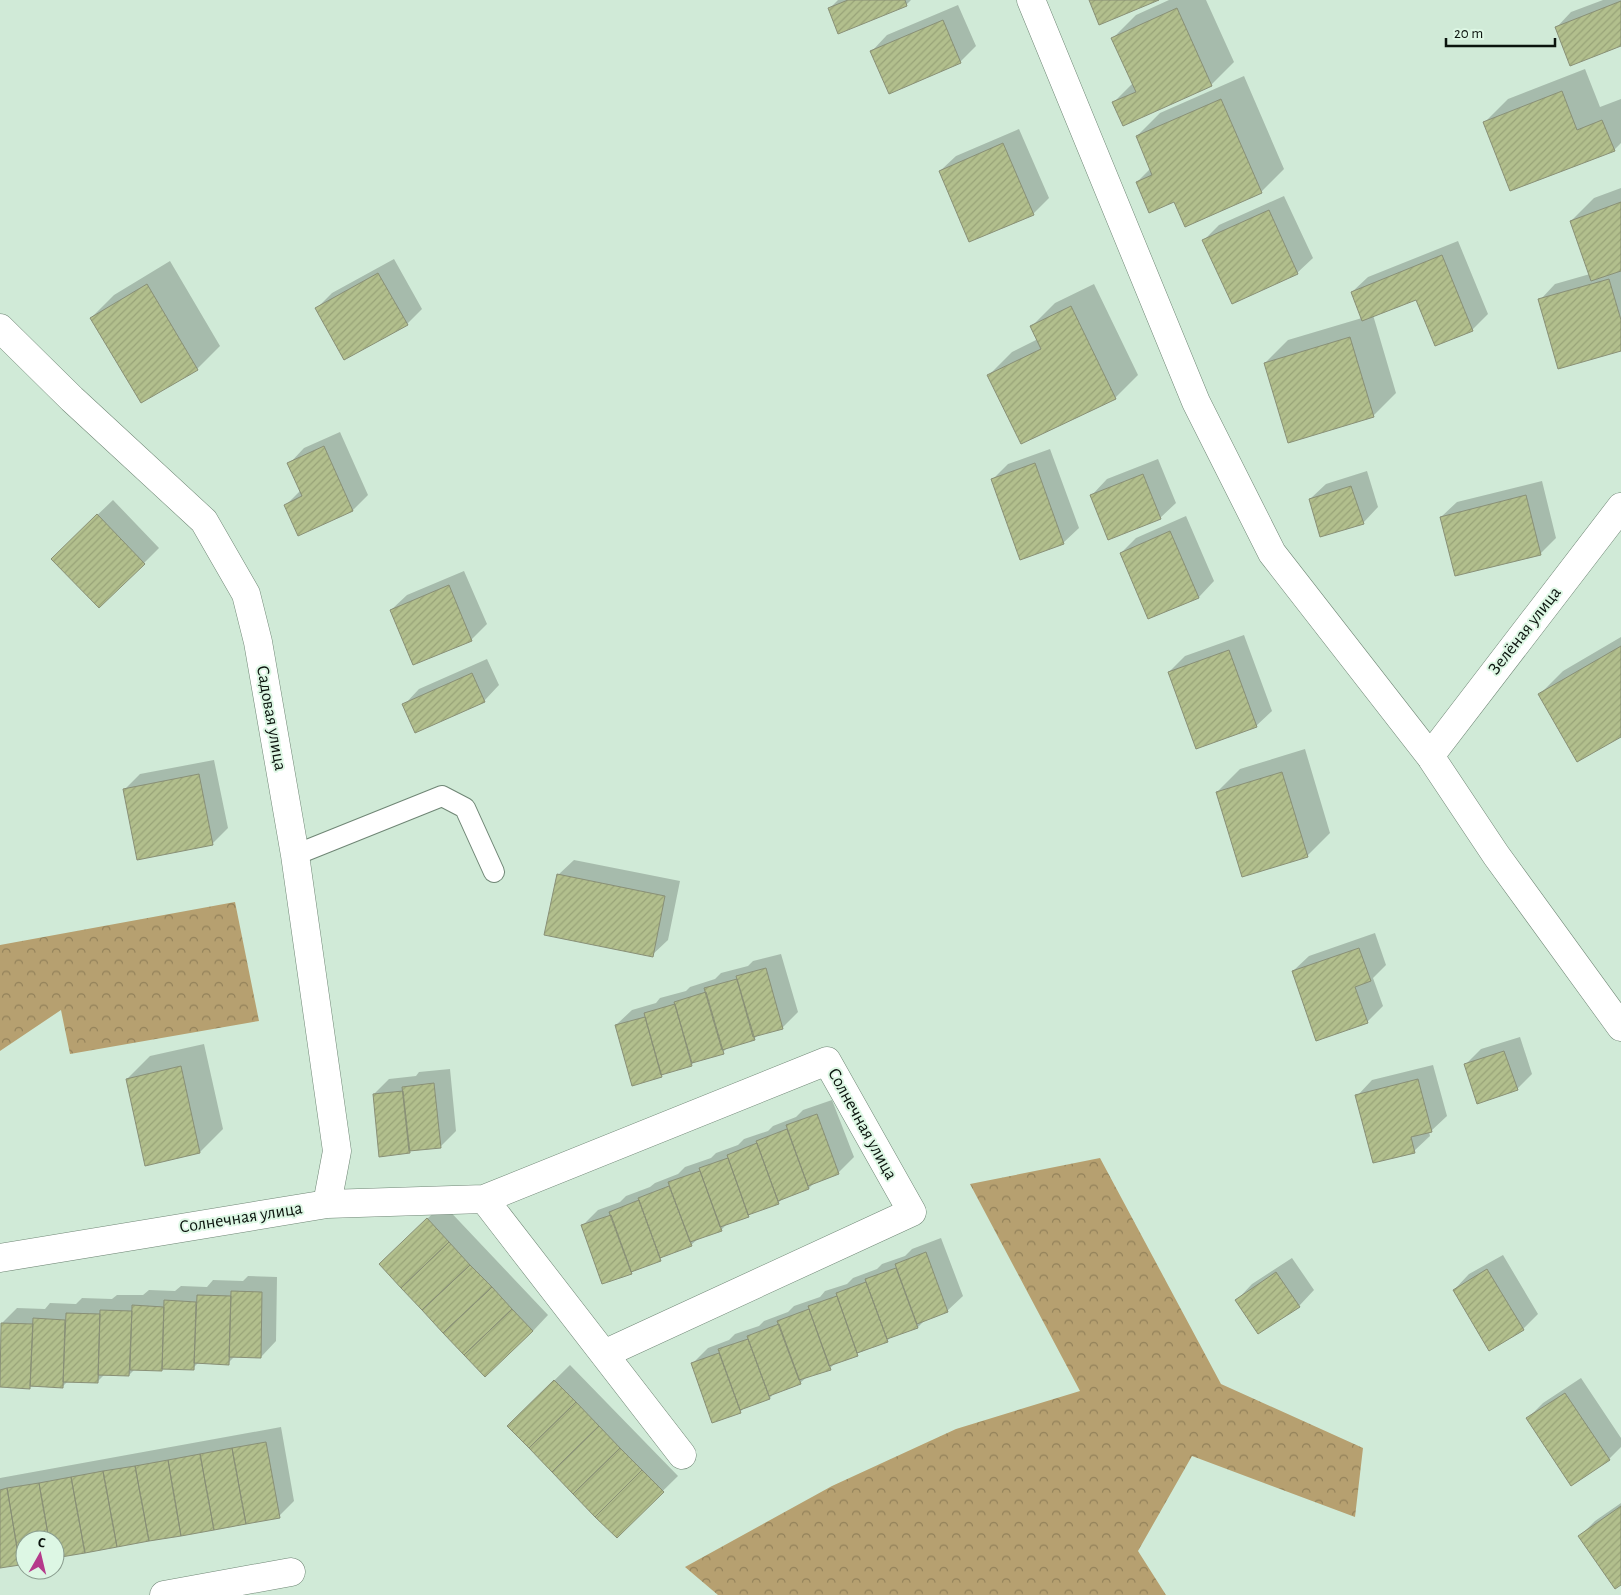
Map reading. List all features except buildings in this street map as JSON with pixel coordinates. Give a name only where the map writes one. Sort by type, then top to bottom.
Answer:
[{"type":"street","points":[[1031,0],[1196,402],[1272,553],[1430,756],[1496,855],[1621,1027]]},
{"type":"street","name":"Садовая улица","points":[[0,328],[72,399],[204,521],[246,594],[258,642],[295,855],[336,1151],[327,1204]]},
{"type":"street","name":"Зелёная улица","points":[[1430,756],[1621,506]]},
{"type":"street","name":"Солнечная улица","points":[[0,1258],[327,1204],[484,1199],[827,1061],[912,1212],[604,1354]]},
{"type":"street","points":[[484,1199],[682,1455]]},
{"type":"street","points":[[164,1595],[291,1572]]},
{"type":"lane","points":[[295,855],[442,796],[465,808],[494,872]]},
{"type":"green space","points":[[235,902],[259,1021],[70,1054],[61,1010],[0,1051],[0,945]]},
{"type":"green space","points":[[1100,1158],[1221,1384],[1363,1448],[1355,1517],[1192,1456],[1138,1551],[1166,1595],[718,1595],[685,1567],[832,1486],[956,1429],[1080,1391],[970,1184]]}]
